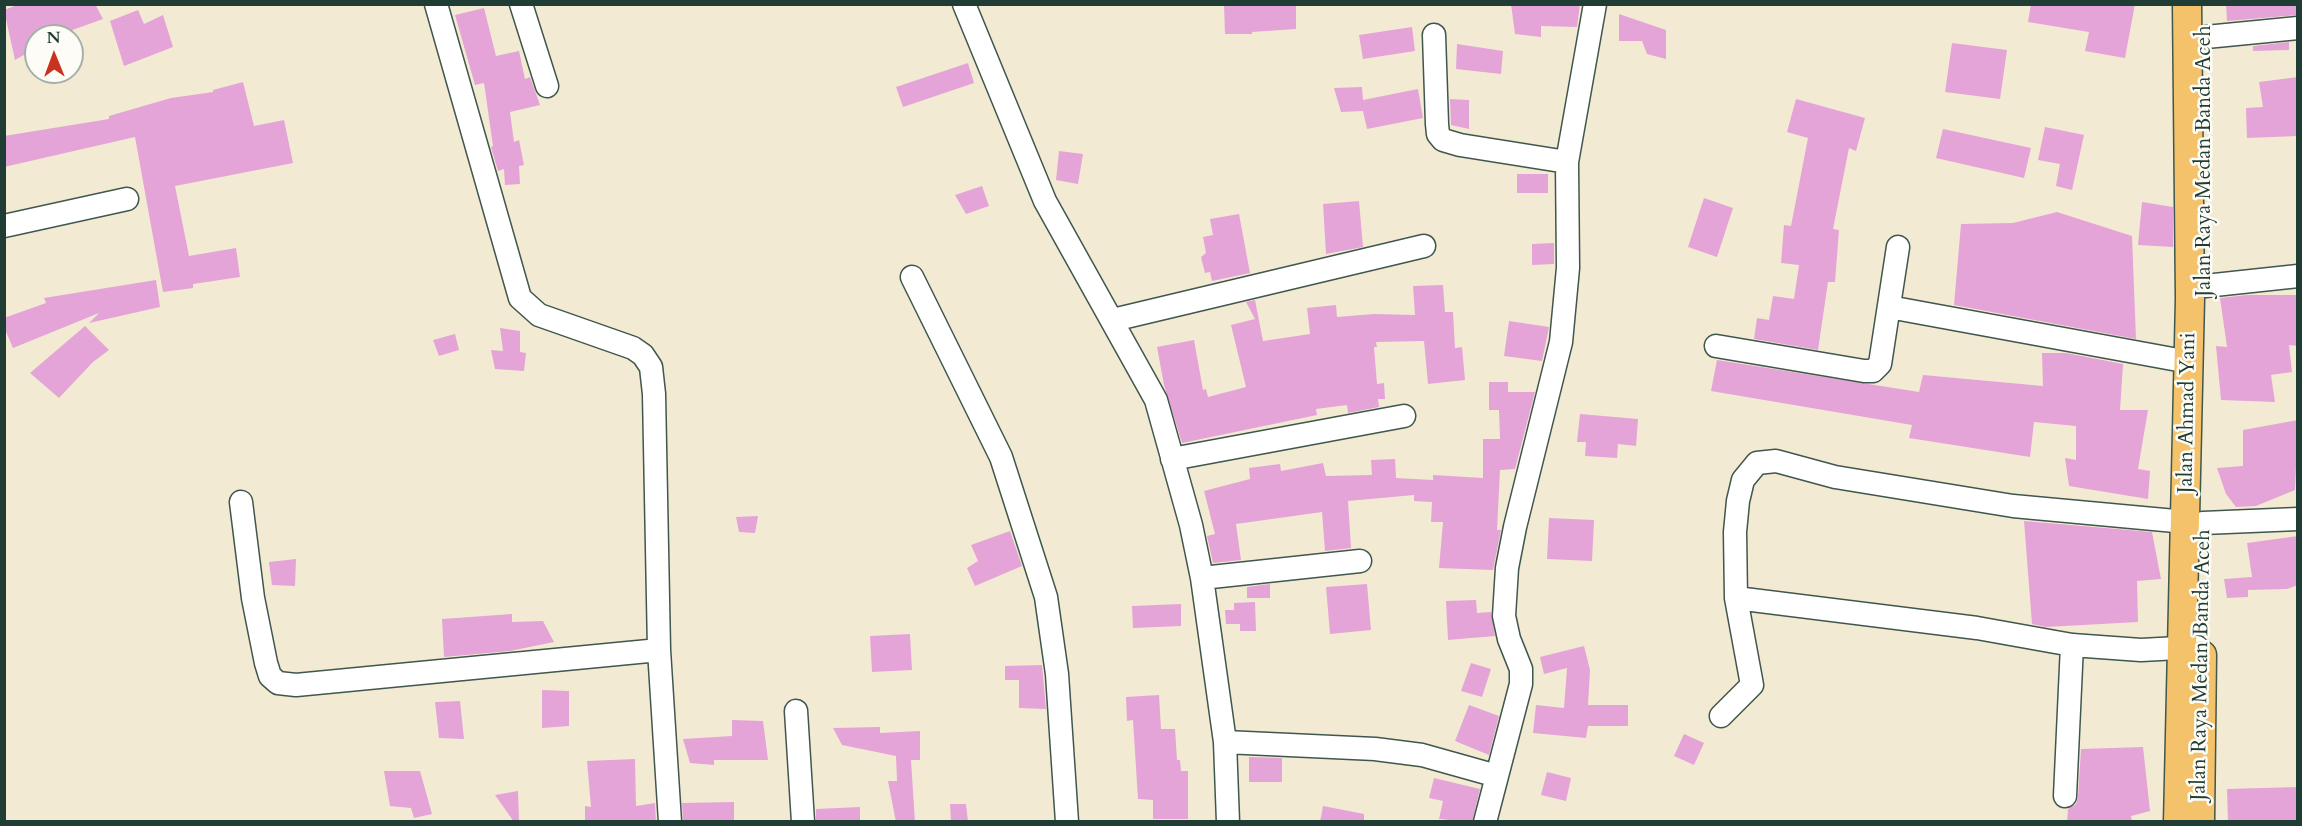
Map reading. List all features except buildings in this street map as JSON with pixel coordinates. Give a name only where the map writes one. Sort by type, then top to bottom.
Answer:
[{"type":"main road","name":"Jalan Ahmad Yani","points":[[2178,822],[2192,648],[2194,523],[2189,362],[2187,4]]},
{"type":"main road","name":"Jalan Raya Medan Banda Aceh","points":[[2194,523],[2205,286],[2206,4]]},
{"type":"main road","name":"Jalan Raya Medan Banda Aceh","points":[[2192,648],[2200,822]]},
{"type":"street","points":[[436,4],[520,298],[539,315],[633,348],[644,355],[651,367],[654,394],[659,650],[670,822]]},
{"type":"street","points":[[521,4],[547,86]]},
{"type":"street","points":[[964,4],[1045,201],[1156,400],[1202,578],[1225,742],[1228,822]]},
{"type":"street","points":[[1485,822],[1517,707],[1521,684],[1521,669],[1509,639],[1504,616],[1507,568],[1515,527],[1562,342],[1567,307],[1567,162],[1595,4]]},
{"type":"street","points":[[2206,37],[2298,28]]},
{"type":"street","points":[[1434,34],[1437,124],[1438,134],[1443,140],[1460,146],[1567,162]]},
{"type":"street","points":[[4,226],[127,199]]},
{"type":"street","points":[[1113,320],[1424,246]]},
{"type":"street","points":[[1716,346],[1873,371],[1880,364],[1898,247]]},
{"type":"street","points":[[2205,286],[2298,276]]},
{"type":"street","points":[[912,277],[1001,457],[1046,597],[1057,674],[1067,822]]},
{"type":"street","points":[[1889,307],[2189,362]]},
{"type":"street","points":[[1173,459],[1404,416]]},
{"type":"street","points":[[1721,716],[1752,685],[1736,598],[1738,501],[1743,480],[1750,468],[1757,463],[1768,460],[1835,477],[2013,506],[2194,523],[2298,519]]},
{"type":"street","points":[[241,502],[253,597],[266,663],[270,676],[278,683],[296,685],[659,650]]},
{"type":"street","points":[[1202,578],[1360,561]]},
{"type":"street","points":[[1736,598],[1977,628],[2072,645],[2192,648]]},
{"type":"street","points":[[2065,796],[2072,645]]},
{"type":"street","points":[[796,711],[803,822]]},
{"type":"street","points":[[1225,742],[1375,749],[1422,755],[1497,776]]}]
